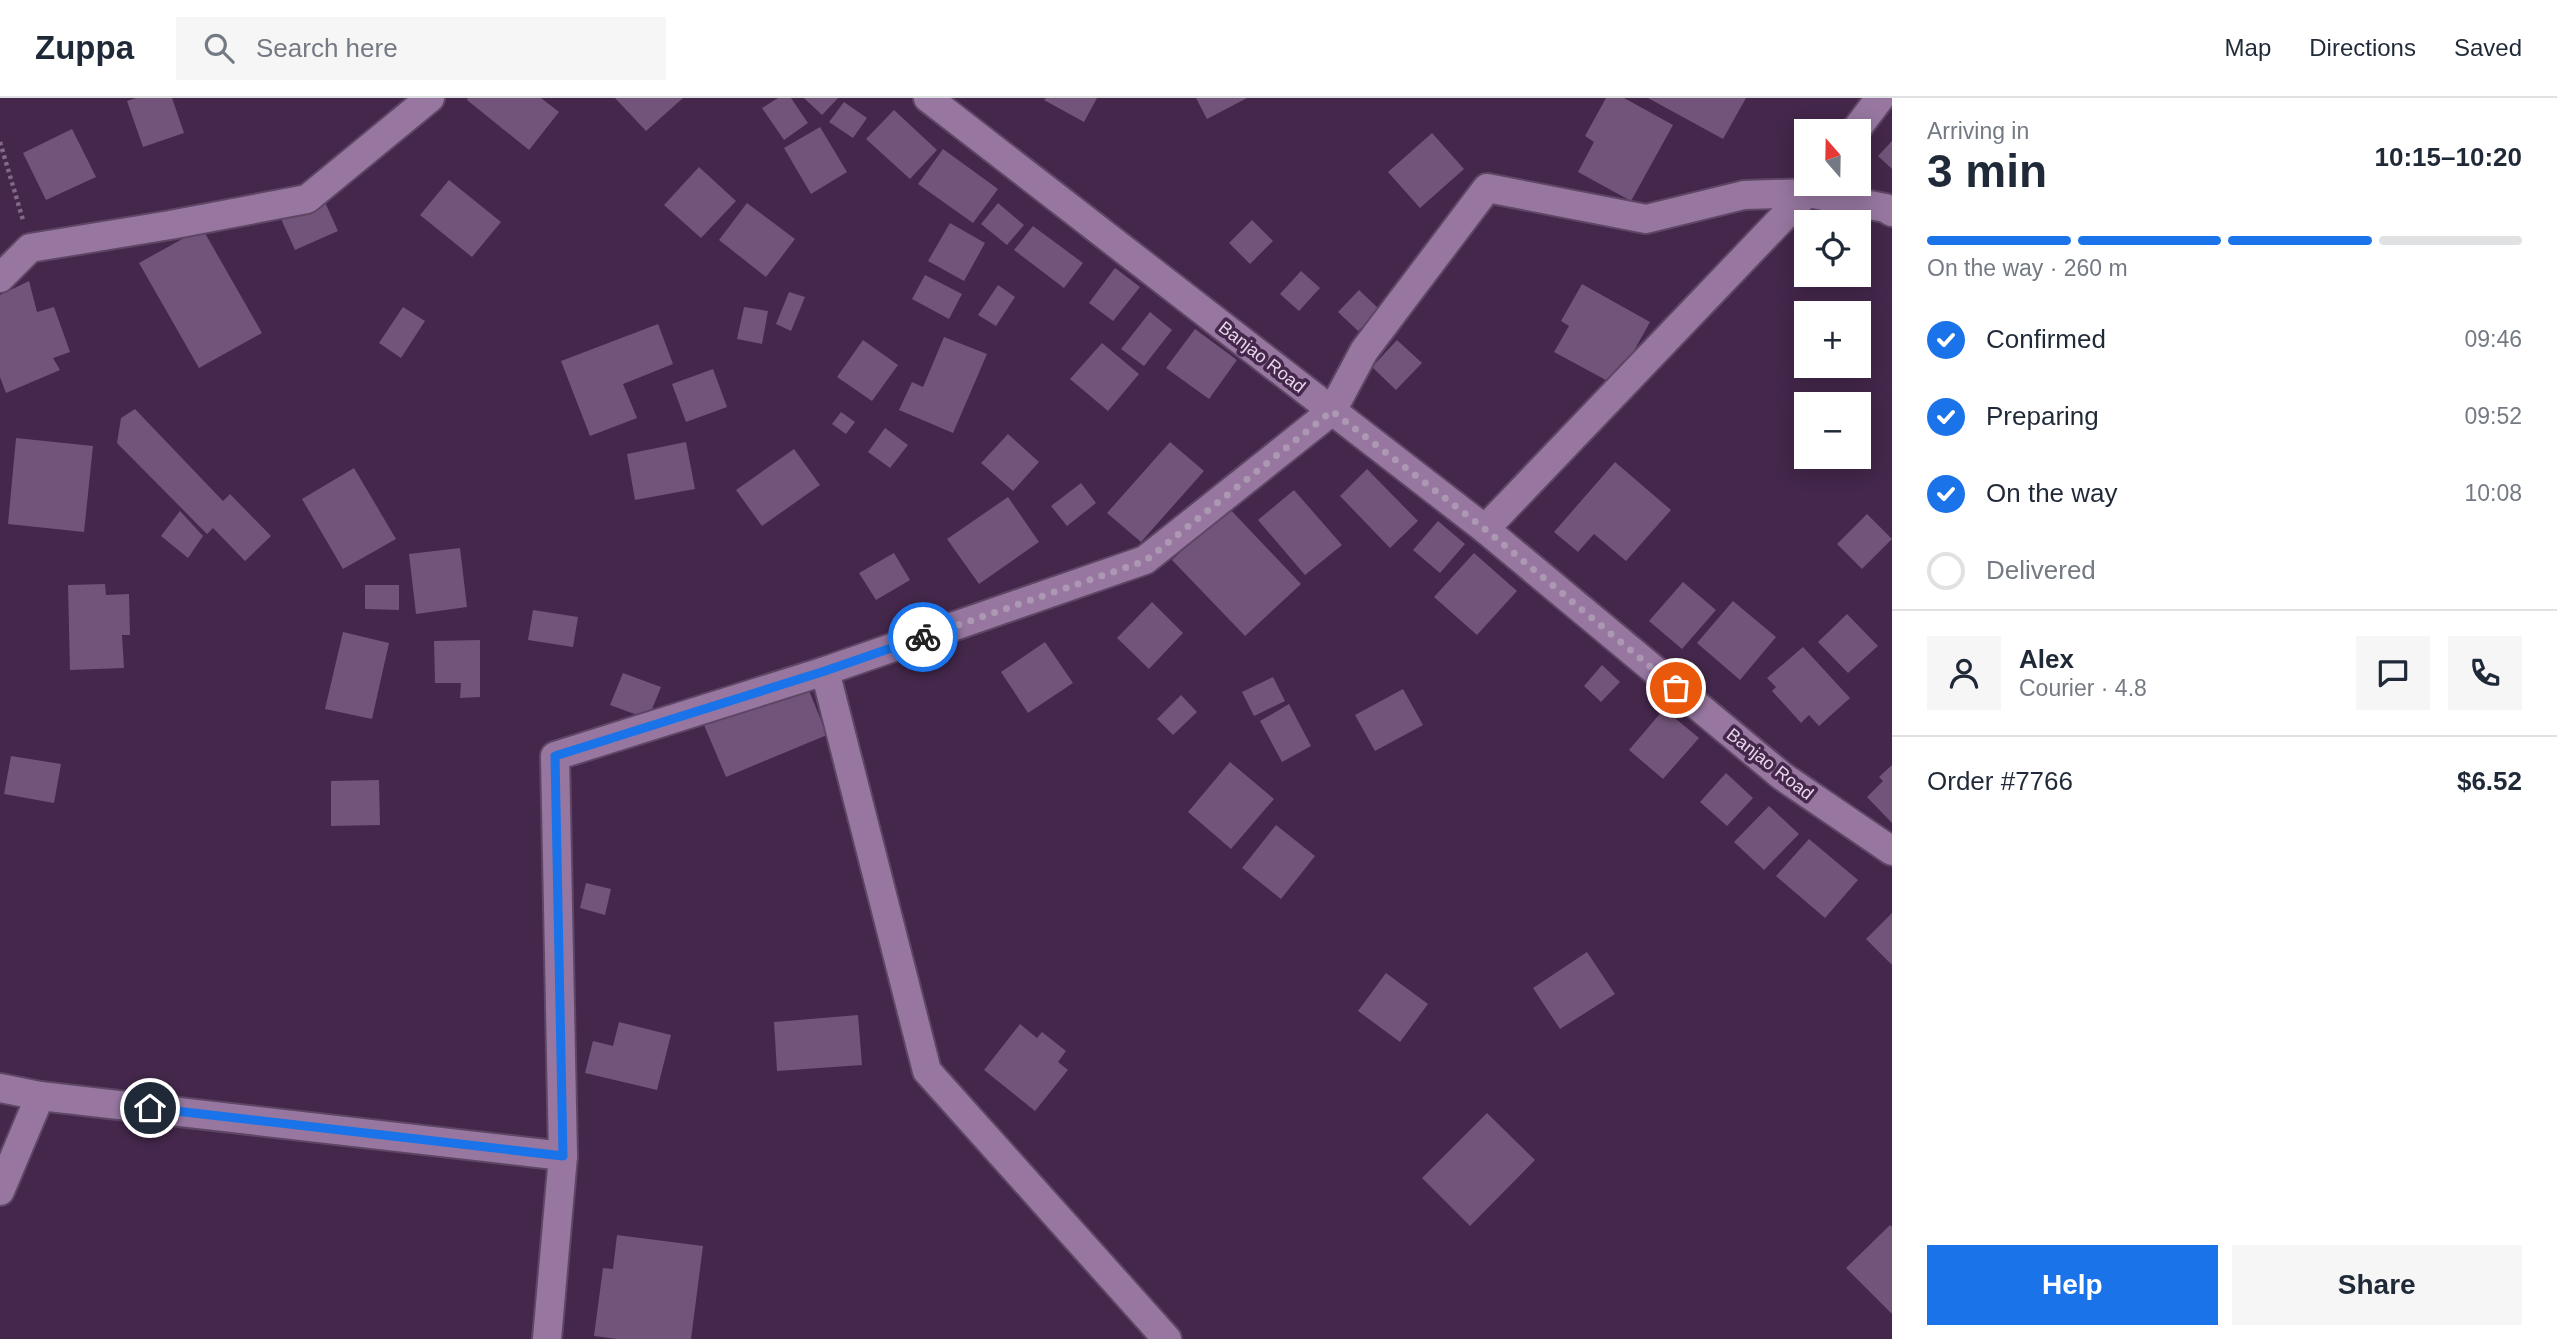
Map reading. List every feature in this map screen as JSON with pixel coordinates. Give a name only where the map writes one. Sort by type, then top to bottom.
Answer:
[{"type":"street","points":[[0,278],[30,248],[307,199],[430,98]]},
{"type":"street","name":"Banjao Road","points":[[928,98],[1485,529],[1782,776],[1892,851]]},
{"type":"street","points":[[1864,119],[1880,98]]},
{"type":"street","points":[[547,1339],[563,1156],[555,756],[825,671],[1145,561],[1332,411],[1364,351],[1487,188],[1646,219],[1744,195],[1794,190]]},
{"type":"street","points":[[1485,529],[1803,196]]},
{"type":"street","points":[[1841,196],[1892,212]]},
{"type":"street","points":[[825,671],[928,1071],[1167,1339]]},
{"type":"street","points":[[0,1088],[40,1096],[563,1156]]},
{"type":"street","points":[[0,1191],[40,1096]]},
{"type":"path","points":[[0,142],[30,248]]},
{"type":"building","points":[[136,98],[172,98],[184,133],[143,147],[127,101]]},
{"type":"building","points":[[541,98],[559,112],[529,150],[467,100]]},
{"type":"building","points":[[615,98],[683,98],[646,131]]},
{"type":"building","points":[[778,98],[791,98],[808,123],[784,140],[762,108]]},
{"type":"building","points":[[804,98],[838,98],[822,115]]},
{"type":"building","points":[[1097,98],[1084,122],[1044,100]]},
{"type":"building","points":[[1196,98],[1247,98],[1207,119]]},
{"type":"building","points":[[1606,98],[1624,98],[1673,125],[1631,201],[1578,172],[1594,142],[1585,136]]},
{"type":"building","points":[[1648,98],[1746,98],[1723,139]]},
{"type":"building","points":[[844,102],[867,118],[853,138],[829,122]]},
{"type":"building","points":[[894,110],[937,150],[910,179],[866,139]]},
{"type":"building","points":[[820,127],[847,172],[811,194],[784,148]]},
{"type":"building","points":[[72,129],[96,177],[46,200],[23,153]]},
{"type":"building","points":[[1432,133],[1464,169],[1420,208],[1388,172]]},
{"type":"building","points":[[1892,141],[1892,169],[1878,156]]},
{"type":"building","points":[[943,149],[998,189],[973,223],[918,184]]},
{"type":"building","points":[[699,167],[736,201],[701,238],[664,205]]},
{"type":"building","points":[[449,180],[501,222],[472,257],[420,215]]},
{"type":"building","points":[[324,200],[338,231],[295,250],[281,219]]},
{"type":"building","points":[[747,203],[795,239],[766,277],[719,240]]},
{"type":"building","points":[[998,203],[1024,225],[1007,245],[981,224]]},
{"type":"building","points":[[1252,220],[1273,241],[1250,264],[1229,243]]},
{"type":"building","points":[[950,223],[985,243],[964,281],[928,261]]},
{"type":"building","points":[[1033,226],[1083,263],[1064,288],[1014,250]]},
{"type":"building","points":[[202,228],[262,333],[199,368],[139,263]]},
{"type":"building","points":[[1115,268],[1140,287],[1113,321],[1089,303]]},
{"type":"building","points":[[1301,271],[1320,288],[1299,311],[1280,294]]},
{"type":"building","points":[[925,275],[962,294],[949,319],[912,299]]},
{"type":"building","points":[[29,281],[37,312],[54,307],[70,352],[53,358],[60,370],[6,393],[0,377],[0,295]]},
{"type":"building","points":[[1582,284],[1650,322],[1615,385],[1554,352],[1569,326],[1561,321]]},
{"type":"building","points":[[998,285],[1015,297],[996,326],[978,315]]},
{"type":"building","points":[[1359,290],[1380,310],[1358,331],[1338,312]]},
{"type":"building","points":[[789,292],[805,297],[791,331],[776,324]]},
{"type":"building","points":[[403,307],[425,321],[401,358],[379,343]]},
{"type":"building","points":[[744,307],[768,311],[762,344],[737,339]]},
{"type":"building","points":[[1150,312],[1172,330],[1144,366],[1121,349]]},
{"type":"building","points":[[658,324],[673,364],[623,384],[637,418],[590,436],[561,361]]},
{"type":"building","points":[[1195,329],[1237,360],[1209,399],[1166,368]]},
{"type":"building","points":[[944,337],[987,354],[953,433],[899,410],[912,382],[923,387]]},
{"type":"building","points":[[863,340],[898,365],[872,401],[837,377]]},
{"type":"building","points":[[1397,340],[1422,363],[1396,390],[1372,367]]},
{"type":"building","points":[[1102,343],[1139,374],[1108,411],[1070,379]]},
{"type":"building","points":[[713,369],[727,407],[686,422],[672,384]]},
{"type":"building","points":[[135,409],[223,501],[230,494],[271,536],[245,561],[213,528],[207,534],[117,443],[121,418]]},
{"type":"building","points":[[841,412],[855,422],[846,434],[832,424]]},
{"type":"building","points":[[885,428],[908,445],[890,468],[868,452]]},
{"type":"building","points":[[1008,434],[1039,462],[1013,491],[981,463]]},
{"type":"building","points":[[16,438],[93,446],[84,532],[8,524]]},
{"type":"building","points":[[686,442],[695,489],[635,500],[627,454]]},
{"type":"building","points":[[1170,442],[1204,471],[1141,542],[1107,513]]},
{"type":"building","points":[[794,449],[820,485],[762,526],[736,490]]},
{"type":"building","points":[[1615,462],[1671,510],[1626,561],[1594,534],[1578,552],[1554,532]]},
{"type":"building","points":[[354,468],[396,539],[343,569],[302,499]]},
{"type":"building","points":[[1367,469],[1418,521],[1390,548],[1340,496]]},
{"type":"building","points":[[1081,483],[1096,503],[1067,526],[1051,506]]},
{"type":"building","points":[[1294,490],[1342,545],[1305,575],[1258,520]]},
{"type":"building","points":[[1008,497],[1039,542],[979,584],[947,539]]},
{"type":"building","points":[[1228,507],[1301,584],[1245,636],[1172,560]]},
{"type":"building","points":[[180,511],[203,536],[188,558],[161,536]]},
{"type":"building","points":[[1867,514],[1892,539],[1862,569],[1837,544]]},
{"type":"building","points":[[1438,521],[1465,544],[1440,573],[1413,550]]},
{"type":"building","points":[[460,548],[467,607],[416,614],[409,554]]},
{"type":"building","points":[[894,553],[910,580],[876,600],[859,573]]},
{"type":"building","points":[[1474,553],[1517,591],[1477,635],[1434,597]]},
{"type":"building","points":[[1683,582],[1716,610],[1682,649],[1649,621]]},
{"type":"building","points":[[105,584],[106,595],[129,594],[130,635],[122,635],[124,668],[70,670],[68,585]]},
{"type":"building","points":[[365,585],[399,585],[399,610],[365,609]]},
{"type":"building","points":[[1733,601],[1776,637],[1740,680],[1697,643]]},
{"type":"building","points":[[1152,602],[1183,633],[1149,669],[1117,638]]},
{"type":"building","points":[[533,610],[578,617],[573,647],[528,640]]},
{"type":"building","points":[[1847,614],[1878,646],[1848,673],[1818,642]]},
{"type":"building","points":[[343,632],[389,643],[372,719],[325,709]]},
{"type":"building","points":[[480,640],[480,697],[460,698],[461,683],[435,683],[434,641]]},
{"type":"building","points":[[1045,642],[1073,683],[1028,713],[1001,672]]},
{"type":"building","points":[[1803,647],[1850,698],[1819,726],[1809,715],[1801,723],[1772,691],[1776,687],[1767,678]]},
{"type":"building","points":[[1602,665],[1620,682],[1601,702],[1584,686]]},
{"type":"building","points":[[623,673],[661,687],[648,719],[610,705]]},
{"type":"building","points":[[1273,677],[1285,701],[1254,716],[1242,692]]},
{"type":"building","points":[[806,683],[827,735],[726,777],[704,725]]},
{"type":"building","points":[[1403,689],[1423,725],[1375,751],[1355,715]]},
{"type":"building","points":[[1181,695],[1197,712],[1173,735],[1157,719]]},
{"type":"building","points":[[1289,704],[1311,746],[1282,762],[1260,721]]},
{"type":"building","points":[[1664,709],[1699,738],[1663,779],[1629,750]]},
{"type":"building","points":[[11,756],[61,764],[54,803],[4,794]]},
{"type":"building","points":[[1230,762],[1274,799],[1231,849],[1188,812]]},
{"type":"building","points":[[1892,765],[1892,823],[1867,797],[1883,781],[1879,777]]},
{"type":"building","points":[[1726,773],[1753,798],[1727,826],[1700,802]]},
{"type":"building","points":[[379,780],[380,825],[331,826],[331,781]]},
{"type":"building","points":[[1769,806],[1799,834],[1764,870],[1734,842]]},
{"type":"building","points":[[1276,825],[1315,856],[1281,899],[1242,868]]},
{"type":"building","points":[[1809,839],[1858,880],[1825,918],[1776,876]]},
{"type":"building","points":[[586,883],[611,889],[605,915],[580,908]]},
{"type":"building","points":[[1892,913],[1892,965],[1866,939]]},
{"type":"building","points":[[1587,952],[1615,994],[1560,1029],[1533,988]]},
{"type":"building","points":[[1386,973],[1428,1004],[1400,1042],[1358,1011]]},
{"type":"building","points":[[858,1015],[862,1065],[777,1071],[774,1022]]},
{"type":"building","points":[[619,1022],[671,1035],[657,1090],[585,1073],[593,1041],[613,1046]]},
{"type":"building","points":[[1020,1024],[1037,1038],[1042,1032],[1066,1051],[1058,1062],[1068,1070],[1035,1111],[984,1070]]},
{"type":"building","points":[[1487,1113],[1535,1160],[1470,1226],[1422,1178]]},
{"type":"building","points":[[1890,1225],[1892,1227],[1892,1314],[1846,1268]]},
{"type":"building","points":[[617,1235],[703,1246],[691,1339],[617,1339],[594,1336],[603,1268],[613,1269]]},
{"type":"way so far","points":[[923,637],[1145,561],[1332,411],[1485,529],[1676,688]]},
{"type":"route","points":[[150,1108],[563,1156],[555,756],[825,671],[923,637]]}]
